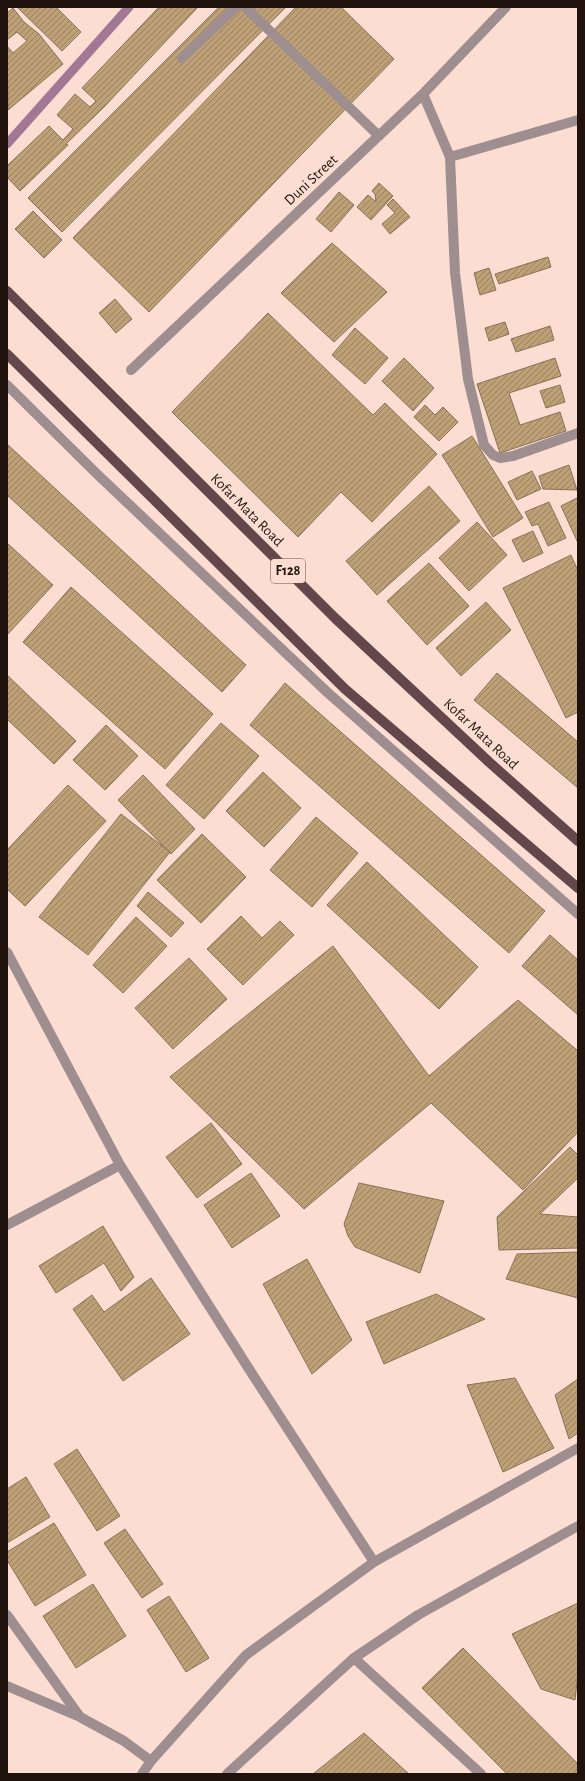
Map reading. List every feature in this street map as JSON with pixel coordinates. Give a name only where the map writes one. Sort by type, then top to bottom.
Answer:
[{"type":"main road","name":"Kofar Mata Road","points":[[7,291],[336,619],[489,762],[578,842]]},
{"type":"main road","points":[[7,354],[345,689],[578,888]]},
{"type":"street","points":[[182,58],[236,7]]},
{"type":"street","points":[[245,7],[379,136]]},
{"type":"street","name":"Duni Street","points":[[131,370],[423,94],[506,7]]},
{"type":"street","points":[[423,94],[450,157],[455,273],[468,378],[484,445],[493,455],[500,458],[513,456],[578,433]]},
{"type":"street","points":[[450,157],[578,120]]},
{"type":"street","points":[[7,385],[97,474],[327,692],[578,914]]},
{"type":"street","points":[[7,952],[120,1165],[249,1369],[374,1562]]},
{"type":"street","points":[[7,1225],[120,1165]]},
{"type":"street","points":[[142,1774],[150,1761],[246,1655],[374,1562],[578,1448]]},
{"type":"street","points":[[227,1774],[354,1658],[418,1615],[578,1526]]},
{"type":"street","points":[[7,1615],[80,1717]]},
{"type":"street","points":[[354,1658],[481,1774]]},
{"type":"street","points":[[7,1686],[80,1717],[124,1741],[150,1761]]},
{"type":"building","points":[[17,7],[56,7],[81,32],[62,51]]},
{"type":"building","points":[[159,7],[198,7],[104,107],[66,144],[68,145],[20,191],[7,177],[7,166],[49,126],[63,140],[73,129],[57,115],[75,94],[90,107],[96,101],[82,88]]},
{"type":"building","points":[[219,7],[286,7],[62,232],[28,198]]},
{"type":"building","points":[[296,7],[341,7],[394,59],[149,312],[73,238]]},
{"type":"building","points":[[13,8],[24,22],[39,34],[63,64],[8,110],[7,46],[13,53],[27,41],[17,32],[7,40],[7,13]]},
{"type":"building","points":[[379,183],[393,196],[371,220],[357,207],[368,195],[376,202],[375,194],[372,191]]},
{"type":"building","points":[[339,192],[354,205],[331,232],[316,219]]},
{"type":"building","points":[[393,199],[410,217],[390,234],[382,224],[395,213],[387,205]]},
{"type":"building","points":[[33,211],[62,240],[44,258],[15,229]]},
{"type":"building","points":[[332,243],[387,292],[334,342],[281,293]]},
{"type":"building","points":[[548,257],[551,267],[499,284],[495,274]]},
{"type":"building","points":[[489,268],[496,290],[480,295],[474,273]]},
{"type":"building","points":[[115,299],[132,319],[116,333],[99,313]]},
{"type":"building","points":[[268,313],[373,415],[385,403],[437,454],[372,522],[341,492],[298,537],[172,412]]},
{"type":"building","points":[[505,322],[509,334],[489,341],[485,328]]},
{"type":"building","points":[[550,326],[554,340],[516,352],[511,339]]},
{"type":"building","points":[[355,328],[388,358],[365,384],[332,355]]},
{"type":"building","points":[[404,358],[434,388],[413,411],[382,381]]},
{"type":"building","points":[[555,358],[561,376],[509,393],[520,425],[560,412],[566,431],[500,453],[477,384]]},
{"type":"building","points":[[560,385],[565,402],[546,408],[540,391]]},
{"type":"building","points":[[425,405],[435,415],[443,407],[458,422],[439,441],[414,417]]},
{"type":"building","points":[[472,436],[523,518],[493,537],[442,455]]},
{"type":"building","points":[[7,444],[246,665],[222,692],[7,495]]},
{"type":"building","points":[[569,465],[577,490],[543,489],[539,476]]},
{"type":"building","points":[[532,471],[541,489],[517,500],[508,482]]},
{"type":"building","points":[[429,486],[460,521],[377,595],[346,561]]},
{"type":"building","points":[[577,498],[578,501],[578,543],[561,506]]},
{"type":"building","points":[[549,502],[566,538],[548,546],[538,524],[532,526],[525,512]]},
{"type":"building","points":[[477,522],[507,555],[469,591],[439,558]]},
{"type":"building","points":[[533,531],[543,553],[523,562],[512,540]]},
{"type":"building","points":[[7,543],[53,585],[7,635]]},
{"type":"building","points":[[571,555],[578,571],[578,712],[566,718],[503,588]]},
{"type":"building","points":[[429,563],[469,606],[427,645],[387,601]]},
{"type":"building","points":[[71,587],[213,714],[165,769],[23,642]]},
{"type":"building","points":[[486,602],[511,630],[461,676],[436,648]]},
{"type":"building","points":[[497,673],[578,742],[578,788],[474,700]]},
{"type":"building","points":[[7,675],[76,741],[54,764],[7,719]]},
{"type":"building","points":[[285,683],[545,911],[509,953],[250,725]]},
{"type":"building","points":[[221,723],[259,756],[204,819],[166,785]]},
{"type":"building","points":[[106,725],[138,756],[105,790],[73,760]]},
{"type":"building","points":[[263,772],[301,808],[264,847],[226,811]]},
{"type":"building","points":[[143,775],[195,829],[171,854],[118,800]]},
{"type":"building","points":[[68,785],[106,821],[25,906],[7,889],[7,850]]},
{"type":"building","points":[[121,814],[170,852],[88,955],[39,917]]},
{"type":"building","points":[[316,817],[358,853],[312,907],[270,870]]},
{"type":"building","points":[[202,834],[246,877],[201,923],[157,880]]},
{"type":"building","points":[[367,862],[478,967],[439,1009],[327,905]]},
{"type":"building","points":[[148,892],[184,923],[171,937],[137,906]]},
{"type":"building","points":[[241,916],[262,938],[280,921],[294,935],[243,985],[207,949]]},
{"type":"building","points":[[136,917],[167,946],[123,993],[93,965]]},
{"type":"building","points":[[550,935],[578,960],[578,1015],[522,966]]},
{"type":"building","points":[[333,946],[429,1076],[518,1000],[578,1051],[578,1132],[523,1190],[431,1103],[304,1209],[170,1077]]},
{"type":"building","points":[[189,958],[227,999],[173,1049],[135,1008]]},
{"type":"building","points":[[211,1123],[242,1164],[197,1198],[166,1157]]},
{"type":"building","points":[[570,1147],[578,1155],[578,1178],[540,1214],[578,1217],[578,1248],[499,1250],[497,1217]]},
{"type":"building","points":[[251,1173],[280,1216],[232,1248],[204,1205]]},
{"type":"building","points":[[359,1183],[444,1201],[420,1273],[355,1247],[348,1236],[344,1224]]},
{"type":"building","points":[[103,1226],[134,1277],[121,1291],[104,1263],[56,1293],[39,1266]]},
{"type":"building","points":[[578,1252],[578,1298],[506,1279],[517,1254]]},
{"type":"building","points":[[307,1259],[352,1340],[312,1374],[263,1284]]},
{"type":"building","points":[[151,1278],[190,1334],[123,1381],[73,1309],[92,1295],[104,1312]]},
{"type":"building","points":[[436,1294],[485,1319],[384,1364],[366,1322]]},
{"type":"building","points":[[515,1378],[554,1448],[503,1472],[467,1385]]},
{"type":"building","points":[[578,1379],[578,1433],[569,1439],[555,1395]]},
{"type":"building","points":[[77,1449],[120,1516],[97,1531],[54,1464]]},
{"type":"building","points":[[26,1477],[50,1517],[7,1543],[7,1489]]},
{"type":"building","points":[[54,1523],[86,1575],[35,1606],[7,1560],[7,1552]]},
{"type":"building","points":[[125,1529],[163,1584],[142,1598],[104,1543]]},
{"type":"building","points":[[93,1584],[126,1636],[76,1668],[43,1616]]},
{"type":"building","points":[[169,1596],[209,1658],[186,1672],[147,1610]]},
{"type":"building","points":[[578,1603],[578,1674],[575,1700],[541,1689],[512,1634]]},
{"type":"building","points":[[463,1648],[578,1764],[578,1774],[507,1774],[422,1688]]},
{"type":"building","points":[[364,1733],[409,1774],[313,1774]]},
{"type":"waterway","points":[[7,144],[129,7]]}]
